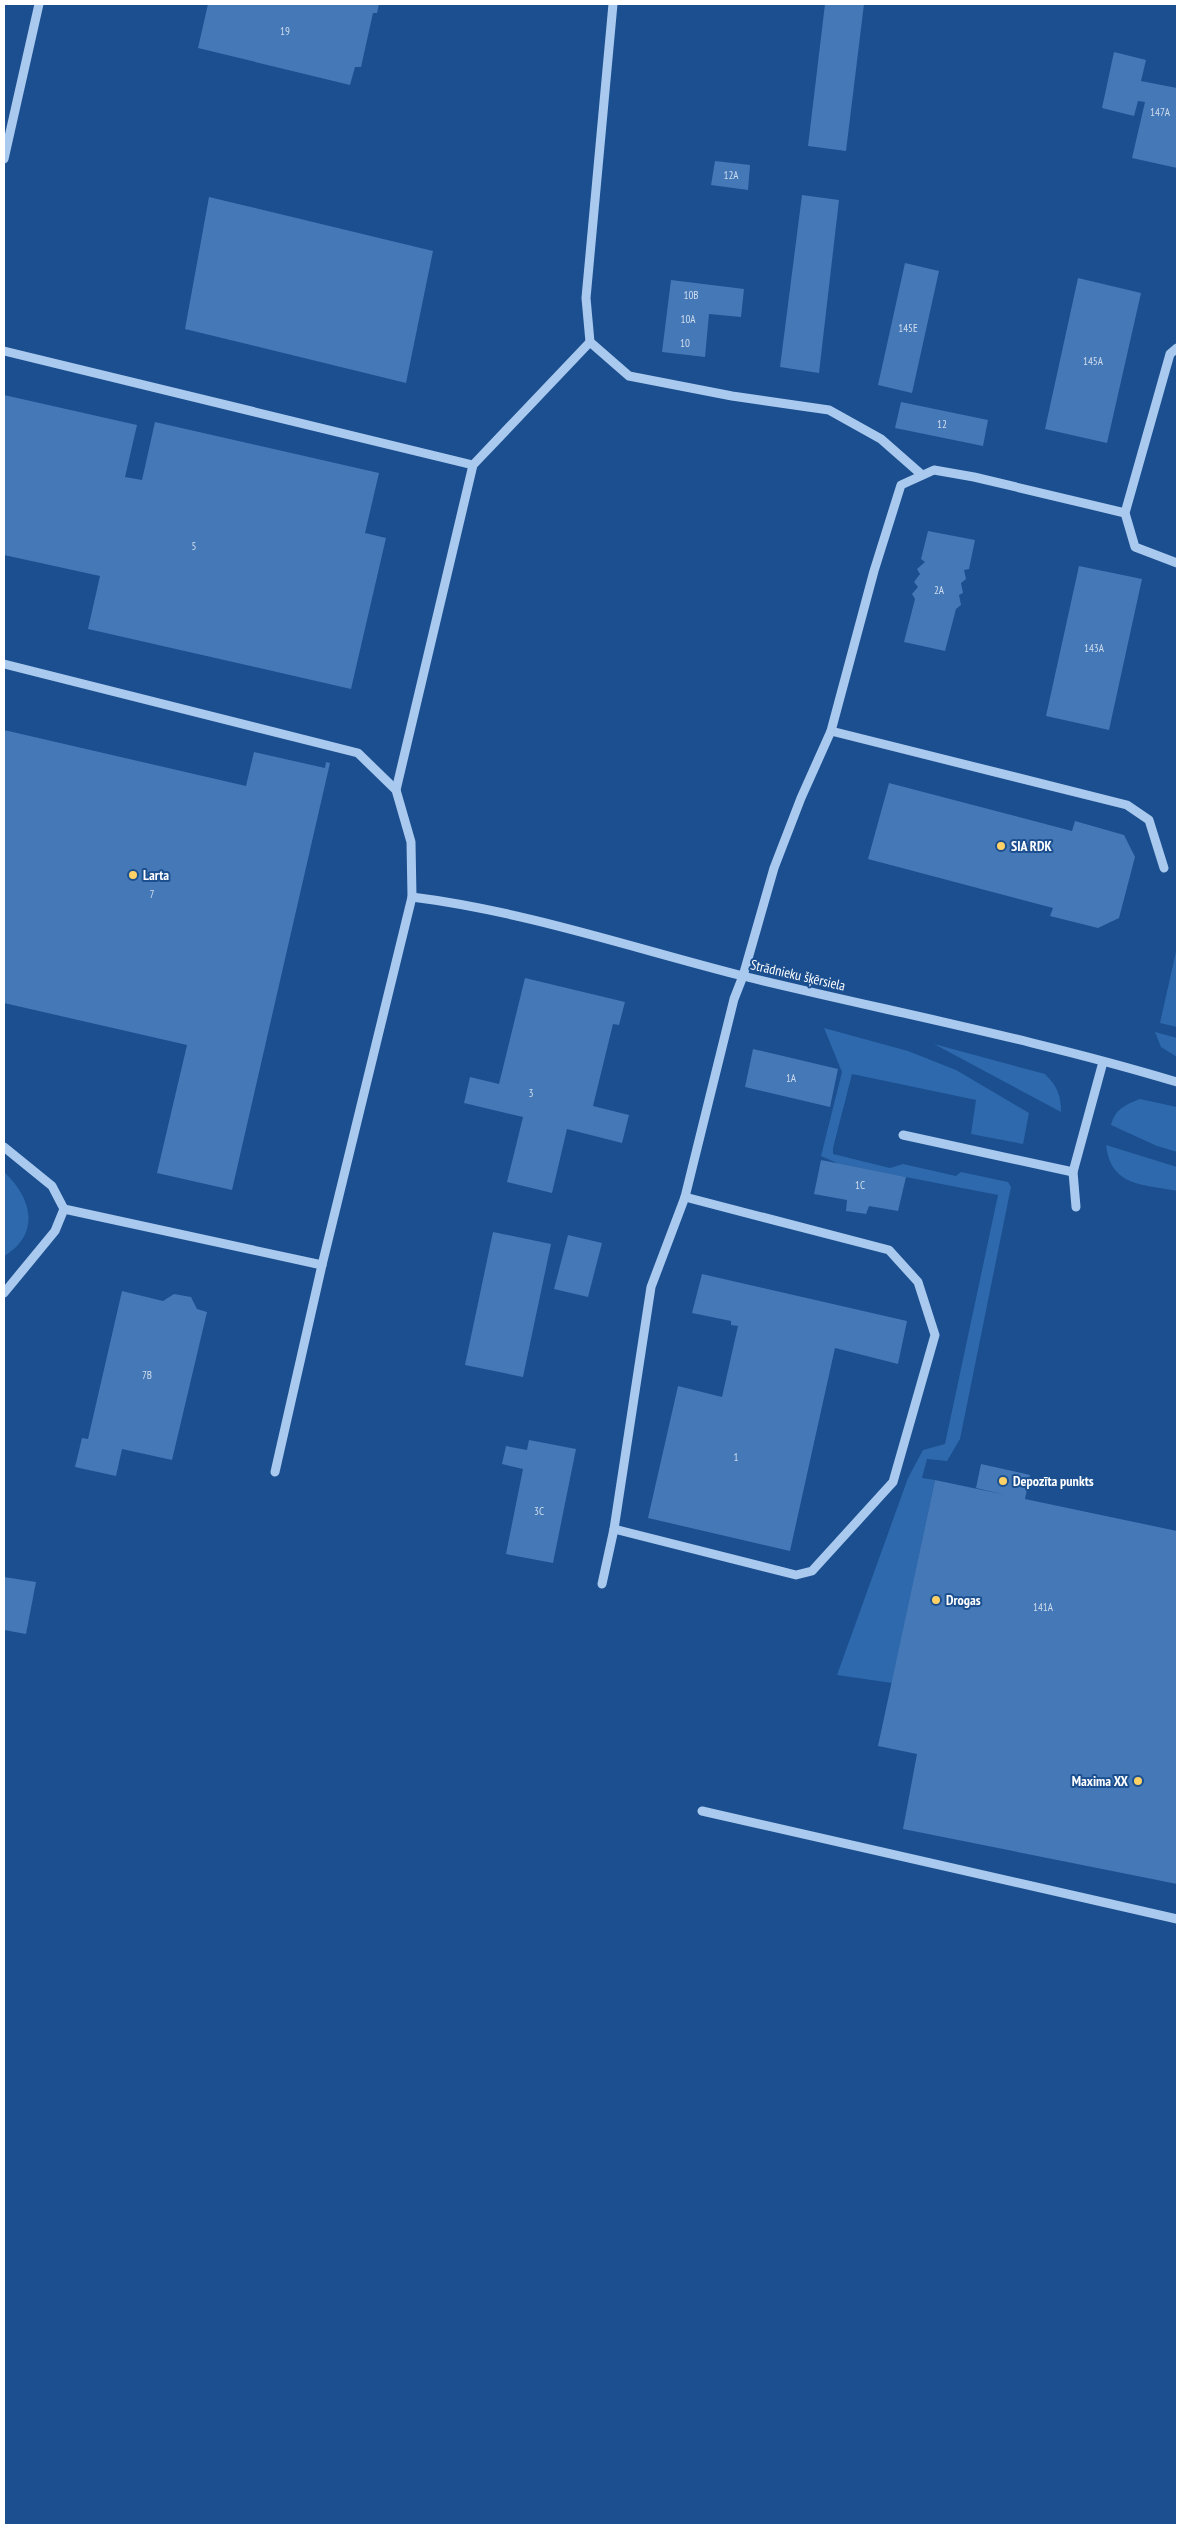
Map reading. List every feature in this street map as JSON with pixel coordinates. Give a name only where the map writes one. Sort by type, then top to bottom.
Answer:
[{"type":"street","points":[[4,159],[39,4]]},
{"type":"street","points":[[614,4],[586,298],[590,342],[629,376],[732,396],[829,410],[881,439],[922,476]]},
{"type":"street","points":[[276,1472],[322,1264],[412,897],[411,842],[396,790],[473,465],[590,342]]},
{"type":"street","points":[[1177,348],[1170,354],[1125,513],[1135,547],[1177,563]]},
{"type":"street","points":[[4,350],[473,465]]},
{"type":"street","points":[[602,1584],[614,1529],[651,1287],[684,1197],[734,999],[743,976],[774,868],[801,798],[831,731],[874,572],[902,485],[934,470],[974,477],[1125,513]]},
{"type":"street","points":[[4,664],[358,753],[396,790]]},
{"type":"street","points":[[831,731],[1127,805],[1149,820],[1164,868]]},
{"type":"street","name":"Strādnieku šķērsiela","points":[[412,897],[466,904],[743,976],[1103,1062],[1177,1082]]},
{"type":"street","points":[[1076,1207],[1073,1172],[1103,1062]]},
{"type":"street","points":[[903,1135],[1073,1172]]},
{"type":"street","points":[[4,1147],[52,1186],[64,1209],[55,1231],[4,1292]]},
{"type":"street","points":[[614,1529],[796,1575],[812,1571],[893,1482],[935,1335],[918,1282],[889,1250],[684,1197]]},
{"type":"street","points":[[64,1209],[322,1264]]},
{"type":"street","points":[[702,1811],[1177,1919]]},
{"type":"shaded area","points":[[1177,947],[1177,1027],[1160,1023]]},
{"type":"shaded area","points":[[824,1028],[908,1051],[956,1070],[1029,1113],[1023,1144],[971,1134],[976,1100],[852,1074],[833,1148],[833,1154],[890,1168],[903,1164],[956,1176],[961,1172],[1008,1182],[1011,1187],[960,1439],[947,1461],[927,1459],[922,1478],[935,1480],[892,1683],[837,1675],[908,1478],[923,1450],[945,1444],[998,1195],[839,1164],[821,1156],[842,1072]]},
{"type":"shaded area","points":[[1155,1032],[1177,1038],[1177,1057],[1161,1047]]},
{"type":"shaded area","points":[[934,1044],[1045,1074],[1058,1091],[1061,1112]]},
{"type":"shaded area","points":[[1140,1099],[1177,1107],[1177,1152],[1157,1146],[1111,1125],[1115,1115],[1121,1108]]},
{"type":"shaded area","points":[[1106,1145],[1177,1167],[1177,1191],[1141,1184],[1122,1176],[1114,1169],[1109,1159]]},
{"type":"shaded area","points":[[4,1172],[14,1182],[26,1204],[28,1227],[24,1237],[16,1247],[4,1256]]},
{"type":"building","points":[[208,4],[379,4],[377,13],[373,13],[361,67],[355,67],[350,85],[198,48]]},
{"type":"building","points":[[825,4],[864,4],[846,151],[808,146]]},
{"type":"building","points":[[1114,52],[1146,60],[1141,81],[1177,88],[1177,168],[1132,158],[1145,102],[1138,101],[1134,116],[1102,108]]},
{"type":"building","points":[[715,161],[750,165],[748,190],[711,185]]},
{"type":"building","points":[[802,195],[839,200],[819,373],[780,367]]},
{"type":"building","points":[[209,197],[433,251],[406,383],[185,329]]},
{"type":"building","points":[[905,263],[939,271],[912,393],[878,385]]},
{"type":"building","points":[[1078,278],[1141,293],[1107,443],[1045,429]]},
{"type":"building","points":[[671,280],[744,289],[741,317],[709,314],[705,357],[662,352]]},
{"type":"building","points":[[4,395],[137,425],[125,477],[142,480],[155,422],[379,473],[365,533],[386,538],[351,689],[88,629],[100,576],[4,555]]},
{"type":"building","points":[[901,402],[988,420],[983,446],[895,428]]},
{"type":"building","points":[[928,531],[975,540],[969,569],[964,570],[966,579],[961,583],[963,593],[959,595],[961,605],[956,609],[945,651],[904,642],[915,599],[912,594],[918,587],[914,582],[920,574],[917,569],[925,562],[921,559]]},
{"type":"building","points":[[1079,566],[1142,579],[1109,730],[1046,716]]},
{"type":"building","points":[[4,730],[246,786],[254,752],[325,768],[326,762],[330,763],[232,1190],[157,1173],[187,1045],[4,1003]]},
{"type":"building","name":"SIA RDK","points":[[889,783],[1072,831],[1075,821],[1124,835],[1135,857],[1119,918],[1098,928],[1050,916],[1053,908],[868,859]]},
{"type":"building","points":[[525,978],[625,1002],[619,1025],[613,1024],[593,1106],[629,1115],[622,1143],[567,1129],[552,1193],[507,1182],[523,1117],[464,1103],[470,1077],[499,1084]]},
{"type":"building","points":[[753,1049],[838,1069],[830,1107],[745,1087]]},
{"type":"building","points":[[821,1160],[906,1177],[898,1211],[869,1206],[866,1214],[846,1211],[847,1200],[814,1194]]},
{"type":"building","points":[[493,1232],[551,1244],[523,1377],[465,1365]]},
{"type":"building","points":[[568,1235],[602,1243],[588,1297],[554,1289]]},
{"type":"building","points":[[702,1274],[907,1321],[898,1364],[835,1348],[790,1551],[648,1518],[678,1386],[722,1397],[738,1326],[731,1325],[731,1321],[692,1313]]},
{"type":"building","points":[[122,1291],[163,1301],[174,1294],[191,1297],[197,1309],[207,1312],[172,1460],[122,1449],[116,1476],[75,1467],[82,1438],[88,1439]]},
{"type":"building","points":[[529,1440],[576,1449],[553,1563],[506,1554],[523,1469],[502,1464],[506,1446],[527,1450]]},
{"type":"building","points":[[981,1464],[1030,1475],[1025,1499],[1177,1531],[1177,1884],[903,1829],[917,1754],[878,1746],[935,1480],[1006,1495],[976,1488]]},
{"type":"building","points":[[4,1577],[36,1582],[26,1634],[4,1630]]},
{"type":"place","name":"SIA RDK","points":[[1001,846]]},
{"type":"place","name":"Larta","points":[[133,875]]},
{"type":"place","name":"Depozīta punkts","points":[[1003,1481]]},
{"type":"place","name":"Drogas","points":[[936,1600]]},
{"type":"place","name":"Maxima XX","points":[[1138,1781]]}]
